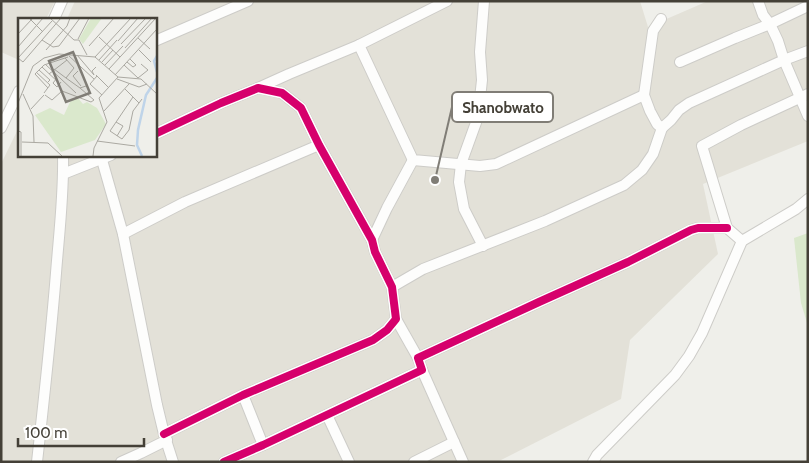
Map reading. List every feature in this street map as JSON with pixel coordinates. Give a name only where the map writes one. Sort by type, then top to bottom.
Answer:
[{"type":"street","points":[[54,18],[62,1]]},
{"type":"street","points":[[156,41],[248,1]]},
{"type":"street","points":[[156,134],[221,103],[359,45],[447,1]]},
{"type":"street","points":[[483,246],[464,208],[459,182],[461,164],[478,117],[482,80],[480,52],[484,1]]},
{"type":"street","points":[[758,1],[763,15],[770,24],[778,41],[784,60],[804,95],[808,116]]},
{"type":"street","points":[[680,62],[808,6]]},
{"type":"street","points":[[661,19],[653,31],[644,94],[650,111],[657,124],[662,128]]},
{"type":"street","points":[[359,45],[413,160]]},
{"type":"street","points":[[392,287],[423,269],[545,221],[624,185],[642,170],[653,154],[662,128],[678,110],[689,103],[808,51]]},
{"type":"street","points":[[258,88],[282,93],[301,108],[319,145],[372,240],[375,252],[392,287],[396,319],[418,358],[463,462]]},
{"type":"street","points":[[1,128],[18,93]]},
{"type":"street","points":[[413,160],[480,166],[496,164],[644,94]]},
{"type":"street","points":[[742,240],[727,228],[702,146],[804,95]]},
{"type":"street","points":[[123,234],[185,202],[319,145]]},
{"type":"street","points":[[37,462],[50,352],[63,174],[62,156]]},
{"type":"street","points":[[63,174],[98,157],[123,234],[157,405],[174,462]]},
{"type":"street","points":[[372,240],[413,160]]},
{"type":"street","points":[[594,462],[597,455],[618,431],[647,403],[689,356],[702,333],[742,240],[796,209],[808,199]]},
{"type":"street","points":[[418,358],[628,262],[691,230],[698,228],[727,228]]},
{"type":"street","points":[[121,462],[244,395],[373,340],[387,330],[396,319]]},
{"type":"street","points":[[224,462],[422,370]]},
{"type":"street","points":[[244,395],[264,444]]},
{"type":"street","points":[[327,415],[349,462]]},
{"type":"street","points":[[414,462],[454,442]]},
{"type":"shaded area","points":[[1,1],[55,1],[46,18],[18,18],[18,60],[1,52]]},
{"type":"shaded area","points":[[75,1],[640,1],[648,27],[708,1],[808,1],[808,141],[703,184],[718,254],[630,340],[621,399],[497,462],[1,462],[1,164],[18,129],[18,156],[156,156],[156,18],[67,18]]},
{"type":"green space","points":[[808,233],[808,326],[801,303],[794,238]]},
{"type":"cycle path","points":[[156,134],[258,88],[282,93],[301,108],[319,145],[372,240],[375,252],[392,287],[396,319],[387,330],[373,340],[243,395],[164,434]]},
{"type":"cycle path","points":[[224,462],[422,370],[418,358],[628,262],[691,230],[698,228],[727,228]]},
{"type":"place","name":"Shanobwato","points":[[435,180]]}]
